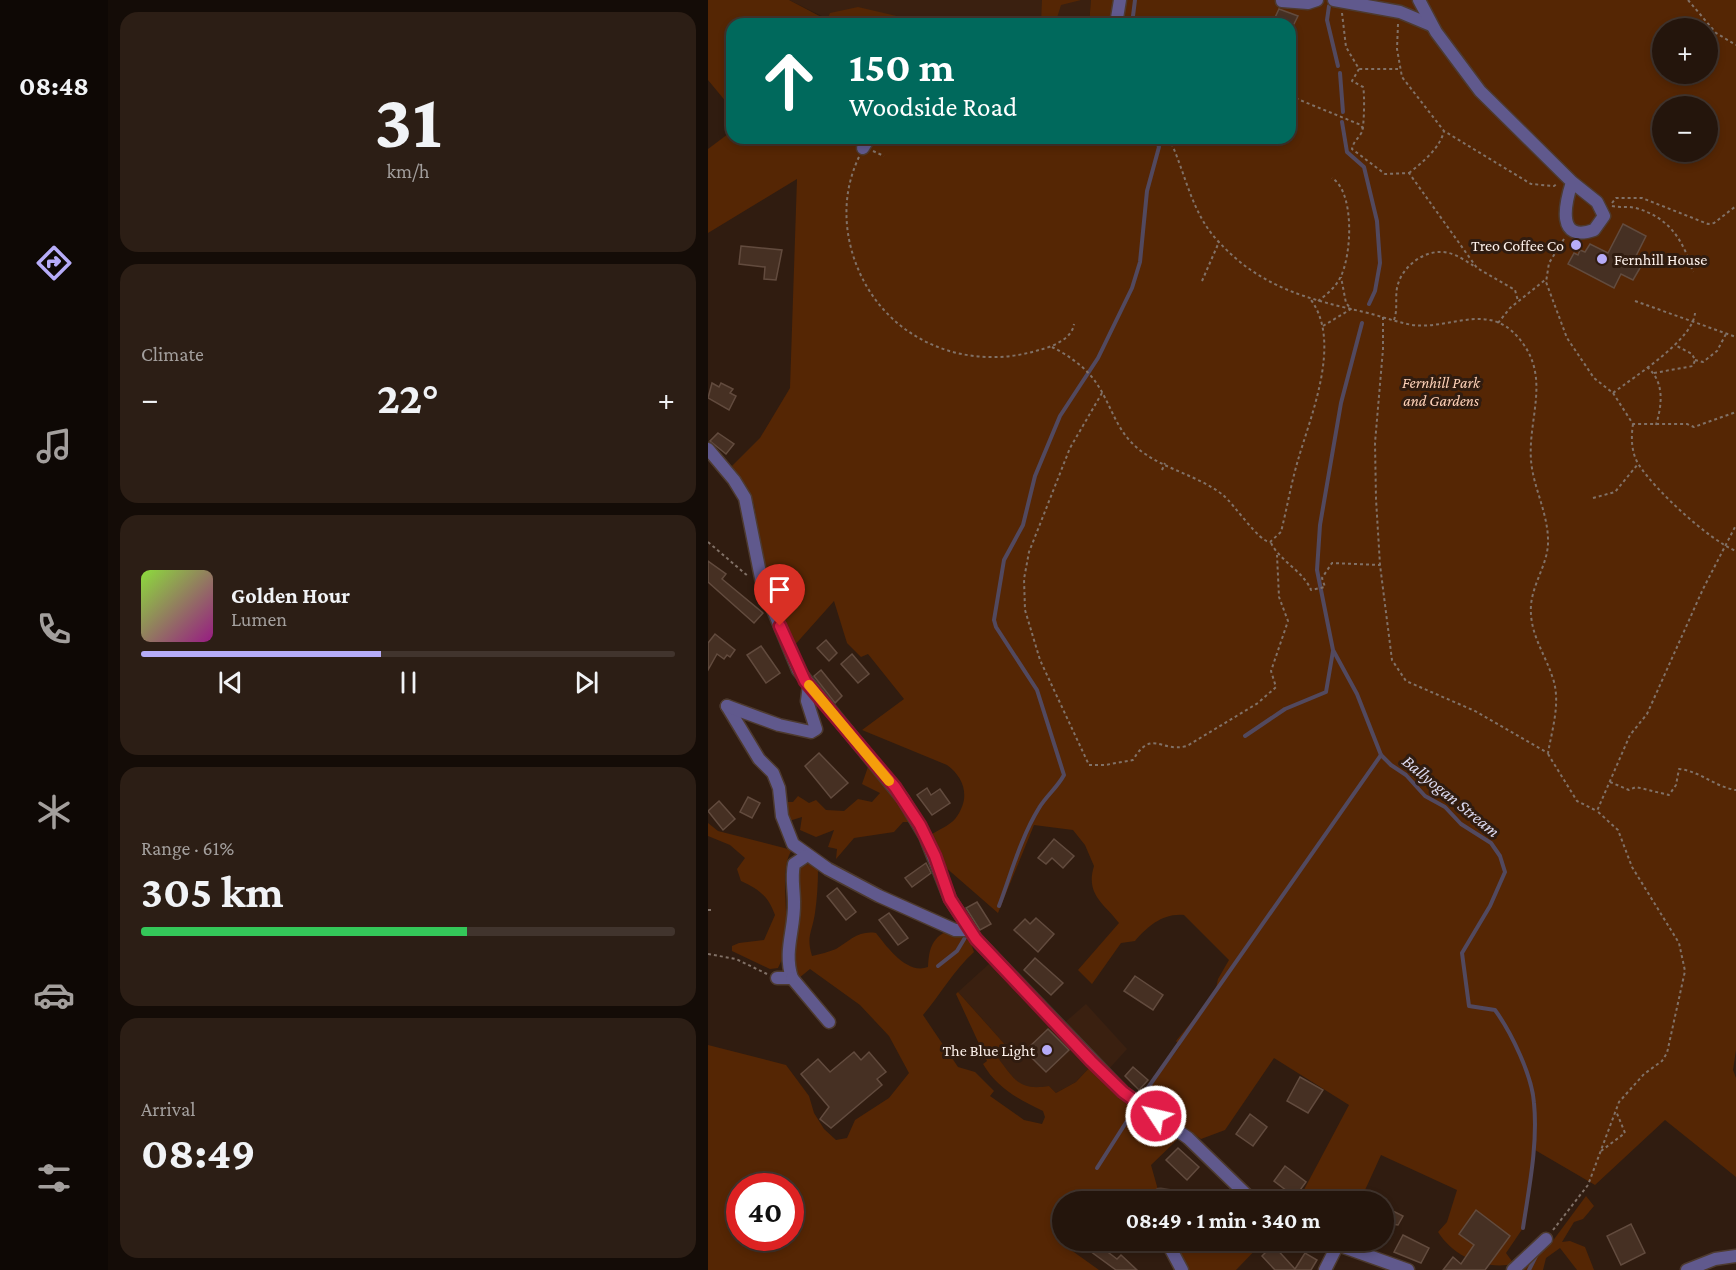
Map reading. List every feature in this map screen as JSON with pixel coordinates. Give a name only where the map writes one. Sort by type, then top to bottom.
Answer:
[{"type":"street","points":[[1117,18],[1120,0]]},
{"type":"street","points":[[1282,1],[1308,3],[1317,0]]},
{"type":"street","points":[[1419,0],[1432,25],[1480,91],[1569,179],[1597,202],[1604,216],[1594,231],[1577,233],[1571,229],[1564,206],[1569,179]]},
{"type":"street","points":[[1339,1],[1369,2],[1432,25]]},
{"type":"street","points":[[708,449],[745,498],[762,583],[798,670],[903,799],[925,836],[950,899],[969,930],[995,960],[1123,1092],[1188,1138],[1244,1191]]},
{"type":"street","points":[[809,685],[807,701],[816,729],[811,732],[762,720],[727,706],[759,759],[773,773],[780,788],[785,825],[793,844],[806,856],[920,915],[955,930],[969,930]]},
{"type":"street","points":[[806,856],[794,864],[790,878],[794,901],[788,963],[792,978],[828,1022]]},
{"type":"street","points":[[777,978],[792,978]]},
{"type":"street","points":[[1513,1270],[1546,1239]]},
{"type":"street","points":[[1172,1251],[1182,1270]]},
{"type":"street","points":[[1325,1270],[1334,1251]]},
{"type":"street","points":[[1352,1251],[1408,1270]]},
{"type":"street","points":[[1687,1270],[1715,1259],[1736,1256]]},
{"type":"path","points":[[1688,0],[1716,33],[1736,45]]},
{"type":"path","points":[[1339,1],[1346,47],[1359,69]]},
{"type":"path","points":[[1400,12],[1396,36],[1399,69],[1411,91],[1444,131],[1531,184],[1554,186],[1569,179]]},
{"type":"path","points":[[1359,69],[1399,69]]},
{"type":"path","points":[[1359,69],[1352,81],[1363,87],[1366,97],[1361,116],[1363,129],[1352,149],[1385,174],[1409,173],[1443,139],[1444,131]]},
{"type":"path","points":[[1296,98],[1361,125],[1363,129]]},
{"type":"path","points":[[866,144],[848,186],[848,235],[861,277],[877,303],[891,317],[919,339],[942,350],[965,356],[1005,358],[1052,347],[1071,332],[1074,324]]},
{"type":"path","points":[[1171,144],[1201,217],[1219,242],[1248,270],[1268,283],[1318,301],[1422,325],[1475,318],[1498,322],[1525,346],[1537,381],[1531,460],[1545,516],[1548,543],[1533,595],[1531,614],[1535,638],[1554,682],[1556,695],[1554,723],[1548,753]]},
{"type":"path","points":[[1409,173],[1477,268]]},
{"type":"path","points":[[1318,301],[1330,292],[1341,275],[1348,255],[1345,194],[1341,183],[1332,178]]},
{"type":"path","points":[[1693,272],[1680,239],[1662,219],[1636,208],[1610,205],[1616,198],[1642,198],[1708,224],[1714,223],[1736,206]]},
{"type":"path","points":[[1571,229],[1549,263],[1546,279],[1567,338],[1594,378],[1613,393],[1633,424],[1630,439],[1638,464],[1695,523],[1725,546],[1736,551]]},
{"type":"path","points":[[1202,280],[1219,242]]},
{"type":"path","points":[[1394,320],[1398,311],[1397,288],[1405,268],[1425,255],[1449,253],[1515,290],[1518,301]]},
{"type":"path","points":[[1341,275],[1346,303],[1351,309]]},
{"type":"path","points":[[1498,322],[1518,301],[1546,279]]},
{"type":"path","points":[[1270,542],[1281,532],[1313,409],[1325,351],[1323,326],[1311,299]]},
{"type":"path","points":[[1635,301],[1736,337]]},
{"type":"path","points":[[1323,326],[1351,309]]},
{"type":"path","points":[[1613,393],[1675,345],[1694,323],[1695,313]]},
{"type":"path","points":[[1383,317],[1383,349],[1375,443],[1380,564],[1389,650],[1400,675],[1414,685],[1475,711],[1548,753],[1577,801],[1597,811],[1618,830],[1632,867],[1679,943],[1684,971],[1667,1053],[1662,1062],[1644,1074],[1619,1102],[1588,1185],[1546,1239]]},
{"type":"path","points":[[1695,360],[1703,362],[1709,358],[1726,334]]},
{"type":"path","points":[[1654,373],[1693,366],[1695,360],[1692,354],[1675,345]]},
{"type":"path","points":[[1052,347],[1083,368],[1094,379],[1112,414],[1131,443],[1165,464],[1212,487],[1234,505],[1261,538],[1270,542],[1277,555],[1293,567],[1311,590],[1325,587],[1322,578],[1332,563],[1380,564]]},
{"type":"path","points":[[1647,367],[1654,373],[1663,402],[1656,424]]},
{"type":"path","points":[[1102,393],[1070,448],[1029,552],[1024,579],[1025,610],[1040,660],[1089,765],[1133,760],[1143,745],[1151,742],[1177,748],[1187,746],[1258,703],[1275,687],[1271,671],[1288,621],[1279,597],[1277,555]]},
{"type":"path","points":[[1633,424],[1687,424],[1694,427],[1736,412]]},
{"type":"path","points":[[1162,470],[1165,464]]},
{"type":"path","points":[[1593,498],[1615,492],[1638,464]]},
{"type":"path","points":[[1597,811],[1630,735],[1651,706],[1736,525]]},
{"type":"path","points":[[708,542],[736,564]]},
{"type":"path","points":[[1609,782],[1629,790],[1636,787],[1669,795],[1676,785],[1679,769],[1693,770],[1727,789],[1736,790]]},
{"type":"path","points":[[708,954],[736,960],[777,978]]},
{"type":"path","points":[[1600,1152],[1625,1133],[1616,1111]]},
{"type":"shaded area","points":[[789,0],[1091,0],[1090,18],[826,18]]},
{"type":"shaded area","points":[[990,963],[1090,1067],[1076,1082],[1056,1093],[1049,1086],[1033,1089],[1018,1084],[997,1058],[1008,1048],[958,992]]},
{"type":"shaded area","name":"The Blue Light","points":[[1086,1004],[1127,1049],[1107,1071],[1062,1025]]},
{"type":"green space","points":[[708,0],[789,0],[823,18],[726,18],[726,102],[708,80]]},
{"type":"green space","points":[[1042,0],[1081,0],[1061,5],[1057,18],[1041,18]]},
{"type":"green space","name":"Fernhill Park and Gardens","points":[[1091,0],[1736,0],[1736,1050],[1733,1070],[1736,1078],[1736,1177],[1665,1120],[1595,1185],[1535,1150],[1523,1228],[1506,1253],[1514,1264],[1492,1265],[1461,1255],[1438,1232],[1447,1222],[1457,1190],[1381,1155],[1365,1191],[1303,1191],[1349,1105],[1274,1058],[1225,1130],[1201,1139],[1140,1099],[1180,1046],[1176,1041],[1215,993],[1218,979],[1229,960],[1184,915],[1169,916],[1145,930],[1135,941],[1121,943],[1092,984],[1078,970],[1119,923],[1094,892],[1092,876],[1094,866],[1085,845],[1073,830],[1034,825],[998,913],[944,866],[931,835],[953,821],[960,811],[964,797],[962,783],[947,765],[862,730],[904,699],[868,654],[861,657],[847,643],[834,601],[793,647],[764,570],[754,504],[732,466],[760,438],[790,388],[797,179],[708,233],[708,149],[726,136],[726,144],[1296,144],[1296,18],[1090,18]]},
{"type":"green space","points":[[858,7],[905,18],[828,18],[830,13]]},
{"type":"green space","points":[[869,764],[894,795],[914,829],[908,822],[903,822],[894,832],[854,838],[836,859],[837,849],[828,847],[834,830],[816,837],[800,830],[802,817],[789,821],[784,802],[793,802],[798,796],[809,803],[816,800],[826,810],[844,811],[858,799],[872,802],[880,793],[862,784]]},
{"type":"green space","points":[[708,823],[718,831],[792,850],[787,860],[785,874],[786,939],[778,968],[770,969],[732,951],[732,946],[739,943],[764,940],[775,915],[762,894],[741,881],[737,869],[745,858],[730,845],[708,836]]},
{"type":"green space","points":[[810,863],[818,869],[816,908],[810,939],[812,956],[836,949],[859,935],[870,932],[876,933],[898,958],[913,967],[920,968],[928,967],[934,941],[947,931],[970,941],[974,952],[923,1015],[958,1067],[975,1072],[994,1091],[990,1096],[1024,1120],[1042,1124],[1045,1117],[1043,1111],[1009,1092],[995,1080],[983,1064],[987,1061],[956,994],[958,992],[1008,1048],[998,1058],[1019,1082],[1031,1087],[1049,1086],[1056,1093],[1076,1082],[1090,1067],[1127,1101],[1179,1138],[1151,1165],[1158,1190],[1156,1191],[1052,1191],[1052,1251],[1072,1251],[1099,1270],[708,1270],[708,1045],[786,1065],[809,1096],[814,1113],[824,1129],[836,1140],[847,1138],[855,1120],[889,1098],[909,1073],[889,1036],[860,1005],[810,969],[799,978],[794,958],[801,915],[798,881],[800,868]]},
{"type":"green space","points":[[1586,1196],[1594,1206],[1583,1219],[1574,1222],[1562,1242],[1570,1241],[1585,1247],[1594,1270],[1577,1270],[1560,1248],[1546,1258],[1543,1270],[1520,1270],[1549,1246]]},
{"type":"green space","points":[[1177,1251],[1254,1251],[1236,1270],[1187,1270]]},
{"type":"building","points":[[1279,9],[1298,16],[1296,20],[1296,18],[1275,18]]},
{"type":"building","name":"Fernhill House","points":[[1623,224],[1646,236],[1632,264],[1640,268],[1633,280],[1621,274],[1614,288],[1568,264],[1574,253],[1578,255],[1580,250],[1585,252],[1590,244],[1608,253]]},
{"type":"building","points":[[741,246],[782,250],[776,280],[764,279],[765,267],[739,264]]},
{"type":"building","points":[[712,383],[719,387],[721,383],[733,389],[730,393],[736,396],[729,410],[708,398]]},
{"type":"building","points":[[718,433],[734,444],[726,454],[710,441]]},
{"type":"building","points":[[708,561],[726,574],[722,579],[763,613],[754,623],[708,582]]},
{"type":"building","points":[[715,634],[735,650],[730,657],[727,655],[724,659],[717,654],[708,670],[708,643]]},
{"type":"building","points":[[826,640],[837,653],[829,661],[817,648]]},
{"type":"building","points":[[761,646],[780,673],[766,683],[747,655]]},
{"type":"building","points":[[852,654],[869,674],[858,683],[841,664]]},
{"type":"building","points":[[821,670],[842,696],[835,703],[814,676]]},
{"type":"building","points":[[819,753],[848,783],[831,798],[805,766]]},
{"type":"building","points":[[927,788],[931,795],[940,789],[950,803],[932,815],[917,795]]},
{"type":"building","points":[[748,797],[760,803],[752,818],[740,812]]},
{"type":"building","points":[[719,801],[735,819],[723,830],[708,811]]},
{"type":"building","points":[[1054,839],[1074,856],[1063,868],[1052,858],[1046,864],[1038,858]]},
{"type":"building","points":[[926,863],[931,873],[912,887],[905,878]]},
{"type":"building","points":[[837,888],[856,912],[846,920],[827,896]]},
{"type":"building","points":[[977,902],[991,924],[980,930],[966,908]]},
{"type":"building","points":[[889,913],[908,938],[898,945],[879,920]]},
{"type":"building","points":[[1036,918],[1054,934],[1038,952],[1014,930],[1025,919],[1030,924]]},
{"type":"building","points":[[1035,958],[1063,983],[1051,995],[1024,970]]},
{"type":"building","points":[[1135,976],[1163,995],[1153,1010],[1124,991]]},
{"type":"building","name":"The Blue Light","points":[[1048,1029],[1069,1050],[1046,1072],[1025,1051]]},
{"type":"building","points":[[854,1052],[861,1060],[869,1052],[886,1072],[877,1079],[882,1085],[831,1128],[820,1119],[829,1107],[801,1074],[818,1059],[830,1072]]},
{"type":"building","points":[[1133,1067],[1148,1080],[1139,1090],[1125,1076]]},
{"type":"building","points":[[1300,1077],[1323,1090],[1308,1113],[1287,1101]]},
{"type":"building","points":[[1250,1114],[1267,1127],[1253,1146],[1236,1134]]},
{"type":"building","points":[[1178,1148],[1199,1167],[1187,1180],[1166,1160]]},
{"type":"building","points":[[1285,1166],[1306,1182],[1299,1191],[1287,1191],[1274,1181]]},
{"type":"building","points":[[1476,1210],[1510,1236],[1485,1270],[1443,1270],[1453,1257],[1461,1264],[1474,1245],[1459,1234]]},
{"type":"building","points":[[1394,1212],[1403,1216],[1398,1225],[1394,1224]]},
{"type":"building","points":[[1631,1224],[1645,1253],[1621,1265],[1607,1236]]},
{"type":"building","points":[[1403,1235],[1429,1248],[1421,1263],[1394,1252]]},
{"type":"building","points":[[1090,1251],[1106,1251],[1117,1259],[1121,1255],[1137,1270],[1116,1270]]},
{"type":"building","points":[[1267,1251],[1278,1251],[1295,1269],[1305,1253],[1317,1260],[1311,1270],[1275,1270],[1262,1256]]},
{"type":"waterway","points":[[1133,18],[1135,0]]},
{"type":"waterway","name":"Ballyogan Stream","points":[[1329,6],[1327,20],[1338,66]]},
{"type":"waterway","name":"Ballyogan Stream","points":[[1340,73],[1343,112]]},
{"type":"waterway","name":"Ballyogan Stream","points":[[1342,122],[1347,152],[1364,167],[1377,221],[1380,263],[1375,291],[1369,304]]},
{"type":"waterway","points":[[999,906],[1033,819],[1064,775],[1037,690],[996,627],[994,620],[1004,560],[1023,525],[1035,476],[1060,416],[1098,358],[1132,288],[1140,262],[1147,191],[1158,144]]},
{"type":"waterway","name":"Ballyogan Stream","points":[[1362,323],[1341,403],[1320,525],[1317,570],[1333,650],[1357,694],[1381,755],[1406,775],[1425,796],[1445,807],[1461,824],[1491,843],[1500,856],[1505,872],[1490,906],[1462,953],[1469,1006],[1495,1010],[1520,1054],[1532,1092],[1535,1119],[1534,1150],[1523,1228]]},
{"type":"waterway","points":[[1245,736],[1285,709],[1326,692],[1333,651]]},
{"type":"waterway","points":[[1140,1099],[1381,755]]},
{"type":"waterway","points":[[938,966],[957,951],[966,936]]},
{"type":"waterway","points":[[1097,1168],[1134,1110]]},
{"type":"waterway","name":"Ballyogan Stream","points":[[1529,1270],[1538,1252]]},
{"type":"slow traffic","points":[[809,685],[889,781]]},
{"type":"place","name":"Treo Coffee Co","points":[[1576,245]]},
{"type":"place","name":"Fernhill House","points":[[1602,259]]},
{"type":"place","name":"The Blue Light","points":[[1047,1050]]},
{"type":"route","points":[[780,626],[798,670],[805,681],[895,787],[920,825],[935,856],[950,899],[976,939],[1091,1061],[1123,1092],[1156,1116]]}]
